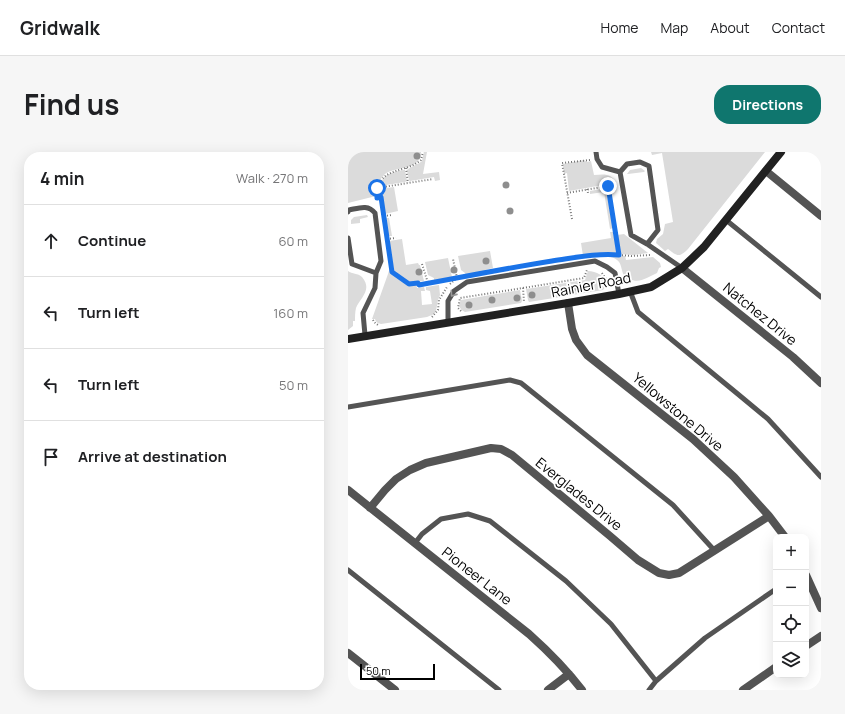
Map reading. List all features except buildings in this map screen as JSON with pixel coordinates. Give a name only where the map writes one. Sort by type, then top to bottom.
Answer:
[{"type":"street","name":"Rainier Road","points":[[348,338],[568,303],[651,287],[682,268],[704,247],[782,152]]},
{"type":"street","points":[[766,171],[821,216]]},
{"type":"street","name":"Natchez Drive","points":[[682,268],[793,357],[821,382]]},
{"type":"street","name":"Yellowstone Drive","points":[[568,303],[572,329],[576,340],[587,355],[693,439],[734,477],[769,516],[783,534]]},
{"type":"street","name":"Everglades Drive","points":[[370,508],[396,479],[410,470],[426,463],[496,448],[512,455],[638,560],[659,573],[669,575],[679,573],[769,516]]},
{"type":"street","name":"Pioneer Lane","points":[[348,490],[546,648],[570,674],[582,690]]},
{"type":"street","points":[[809,582],[821,608]]},
{"type":"street","points":[[809,644],[821,636]]},
{"type":"street","points":[[348,653],[395,690]]},
{"type":"street","points":[[744,690],[773,669]]},
{"type":"street","points":[[548,690],[570,674]]},
{"type":"lane","points":[[596,152],[597,159],[602,167],[620,172]]},
{"type":"lane","points":[[620,172],[627,164],[640,162],[649,166],[658,230],[646,244]]},
{"type":"lane","points":[[620,172],[631,235],[682,268]]},
{"type":"lane","points":[[348,212],[349,210],[367,207],[372,209],[375,213],[381,261],[376,273],[375,288],[363,313],[365,335]]},
{"type":"lane","points":[[726,220],[821,297]]},
{"type":"lane","points":[[348,238],[352,264],[376,273]]},
{"type":"lane","points":[[448,322],[448,301],[454,291],[467,282],[595,261],[615,273],[619,294]]},
{"type":"lane","points":[[630,291],[638,312],[768,419],[821,477]]},
{"type":"lane","points":[[348,407],[510,380],[521,383],[673,505],[714,550]]},
{"type":"lane","points":[[415,543],[422,534],[441,519],[468,514],[490,521],[566,581],[611,624],[656,681]]},
{"type":"lane","points":[[348,570],[499,690]]},
{"type":"lane","points":[[648,690],[656,681],[705,638],[773,591]]},
{"type":"path","points":[[423,152],[421,160],[417,164],[385,175],[377,188],[377,198],[381,197],[392,272],[409,284],[418,283],[419,285],[464,277]]},
{"type":"path","points":[[572,219],[562,163],[597,159]]},
{"type":"path","points":[[406,168],[408,183]]},
{"type":"path","points":[[377,188],[433,179]]},
{"type":"path","points":[[567,193],[608,186],[619,255]]},
{"type":"path","points":[[587,189],[588,193]]},
{"type":"path","points":[[384,216],[392,215]]},
{"type":"path","points":[[611,230],[615,229]]},
{"type":"path","points":[[387,239],[396,238]]},
{"type":"path","points":[[600,255],[651,255]]},
{"type":"path","points":[[453,259],[457,278]]},
{"type":"path","points":[[422,264],[428,283]]},
{"type":"path","points":[[464,313],[458,308],[460,298],[584,278],[587,270],[591,269]]},
{"type":"path","points":[[599,272],[603,274],[606,279],[608,285],[606,290]]},
{"type":"path","points":[[431,318],[438,310],[440,300],[446,288],[457,278]]},
{"type":"path","points":[[523,288],[525,303]]},
{"type":"path","points":[[373,320],[381,326]]},
{"type":"shaded area","points":[[348,152],[421,152],[421,156],[415,164],[411,166],[393,170],[385,174],[377,185],[376,196],[348,203]]},
{"type":"shaded area","points":[[424,152],[427,152],[423,174],[439,172],[440,180],[435,181],[434,177],[409,180],[407,170],[422,161]]},
{"type":"shaded area","points":[[651,152],[765,152],[688,249],[682,254],[678,255],[668,249],[665,251],[656,243],[657,239],[663,234],[665,224],[673,222],[662,153],[652,155]]},
{"type":"shaded area","points":[[584,160],[587,162],[591,161],[594,175],[608,175],[613,178],[617,186],[609,187],[609,184],[569,191],[567,173],[564,174],[563,164]]},
{"type":"shaded area","points":[[641,168],[645,171],[644,172],[627,174],[630,170]]},
{"type":"shaded area","points":[[405,170],[407,181],[379,185],[389,174]]},
{"type":"shaded area","points":[[394,187],[398,211],[385,214],[382,196],[378,196],[378,190]]},
{"type":"shaded area","points":[[606,188],[613,228],[610,229],[604,192],[590,194],[590,191]]},
{"type":"shaded area","points":[[367,215],[368,217],[360,219],[360,223],[351,224],[351,220],[354,217]]},
{"type":"shaded area","points":[[386,218],[389,218],[392,236],[388,236]]},
{"type":"shaded area","points":[[610,232],[613,232],[617,254],[605,253],[583,256],[581,243],[611,238]]},
{"type":"shaded area","points":[[624,234],[648,253],[633,255],[620,254],[617,235]]},
{"type":"shaded area","points":[[402,239],[406,265],[418,263],[420,265],[424,281],[409,283],[394,271],[389,241]]},
{"type":"shaded area","points":[[490,251],[493,268],[485,270],[485,272],[466,275],[461,270],[458,256]]},
{"type":"shaded area","points":[[606,255],[625,256],[626,260],[653,257],[660,263],[661,267],[657,273],[647,278],[637,281],[630,279],[628,281],[619,262],[613,257]]},
{"type":"shaded area","points":[[448,258],[452,277],[434,280],[434,278],[428,275],[425,262]]},
{"type":"shaded area","points":[[391,264],[392,272],[409,286],[416,284],[417,288],[424,287],[425,291],[421,291],[422,305],[432,304],[430,291],[426,290],[426,287],[439,285],[440,295],[434,314],[427,317],[381,324],[375,319],[372,319]]},
{"type":"shaded area","points":[[348,271],[362,277],[365,282],[366,290],[356,308],[353,326],[348,330]]},
{"type":"shaded area","points":[[588,271],[600,274],[603,277],[606,283],[603,290],[529,302],[526,289],[585,280]]},
{"type":"shaded area","points":[[520,290],[521,303],[465,312],[461,310],[460,307],[461,300]]},
{"type":"route","points":[[377,188],[377,198],[381,197],[392,272],[409,284],[418,283],[419,285],[506,268],[588,256],[609,254],[619,255],[608,186]]}]
